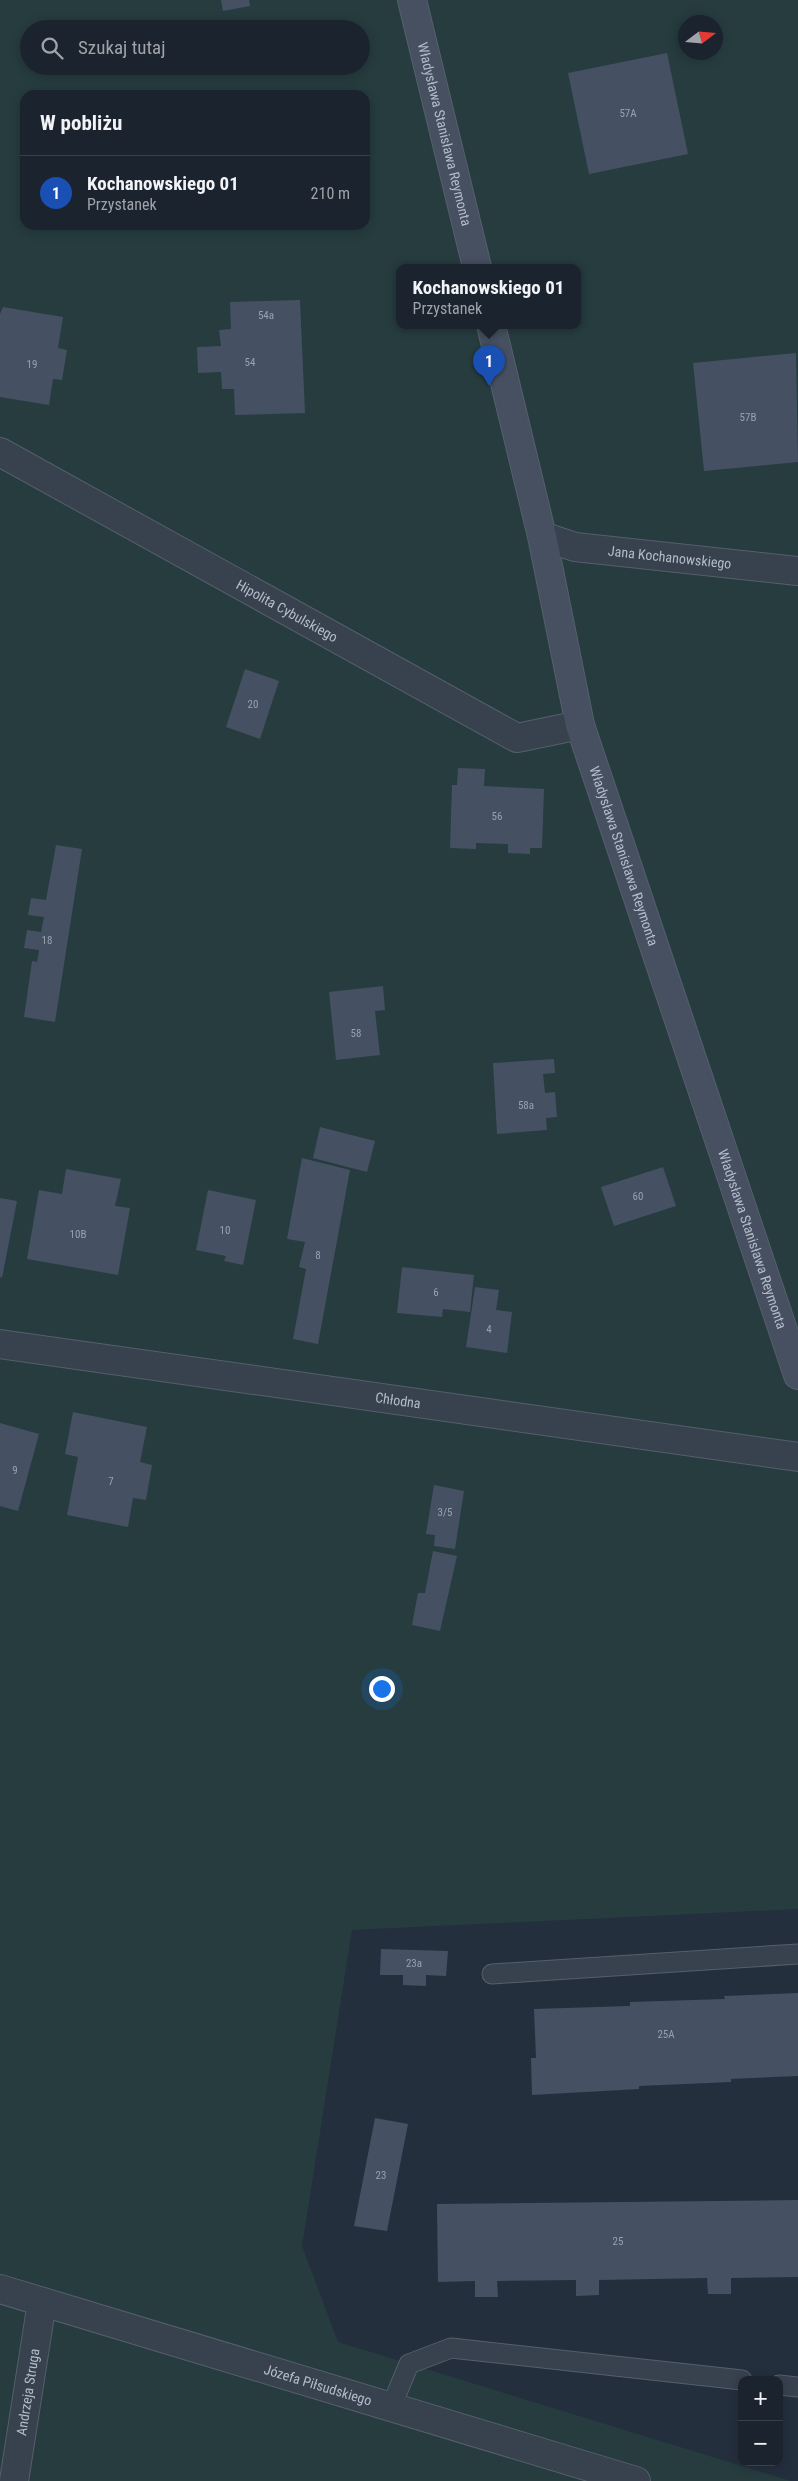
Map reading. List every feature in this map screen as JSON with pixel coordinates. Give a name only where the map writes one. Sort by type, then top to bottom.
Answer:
[{"type":"street","name":"Władysława Stanisława Reymonta","points":[[412,0],[476,264]]},
{"type":"street","name":"Władysława Stanisława Reymonta","points":[[492,329],[542,536],[580,725],[798,1375]]},
{"type":"street","name":"Hipolita Cybulskiego","points":[[0,452],[517,738],[580,725]]},
{"type":"street","name":"Jana Kochanowskiego","points":[[542,536],[575,547],[798,571]]},
{"type":"street","name":"Chłodna","points":[[0,1344],[798,1457]]},
{"type":"street","name":"Józefa Piłsudskiego","points":[[0,2289],[636,2481]]},
{"type":"street","name":"Andrzeja Struga","points":[[14,2481],[42,2302]]},
{"type":"lane","points":[[492,1974],[798,1954]]},
{"type":"lane","points":[[391,2407],[409,2364],[451,2348],[738,2380]]},
{"type":"lane","points":[[783,2385],[798,2387]]},
{"type":"green space","points":[[0,0],[798,0],[798,1909],[352,1930],[302,2246],[338,2342],[791,2481],[0,2481]]},
{"type":"building","points":[[221,0],[249,0],[250,6],[223,11]]},
{"type":"building","points":[[667,53],[688,154],[589,174],[568,73]]},
{"type":"building","points":[[300,300],[305,413],[235,415],[234,389],[222,389],[221,372],[198,373],[197,347],[221,346],[219,330],[231,329],[230,302]]},
{"type":"building","points":[[3,307],[63,317],[58,348],[67,350],[62,380],[53,379],[49,405],[0,397],[0,314]]},
{"type":"building","points":[[796,353],[798,462],[704,471],[693,363]]},
{"type":"building","points":[[245,669],[279,681],[260,739],[226,727]]},
{"type":"building","points":[[458,768],[485,769],[484,786],[544,789],[542,848],[530,848],[530,854],[508,853],[508,844],[476,843],[476,849],[450,848],[452,785],[457,785]]},
{"type":"building","points":[[56,845],[82,849],[55,1022],[24,1017],[32,961],[37,962],[39,950],[24,948],[27,930],[41,932],[44,917],[28,915],[31,898],[46,900]]},
{"type":"building","points":[[383,986],[385,1010],[375,1011],[380,1055],[336,1060],[329,992]]},
{"type":"building","points":[[554,1059],[555,1073],[543,1074],[545,1093],[555,1092],[557,1117],[546,1118],[547,1130],[497,1134],[493,1063]]},
{"type":"building","points":[[320,1127],[375,1141],[367,1172],[313,1158]]},
{"type":"building","points":[[302,1158],[350,1170],[318,1344],[293,1339],[306,1269],[299,1267],[305,1242],[287,1239]]},
{"type":"building","points":[[663,1167],[676,1206],[614,1226],[601,1187]]},
{"type":"building","points":[[66,1169],[121,1179],[115,1206],[130,1208],[118,1275],[27,1259],[39,1190],[62,1194]]},
{"type":"building","points":[[208,1190],[256,1200],[243,1265],[224,1261],[226,1256],[196,1250]]},
{"type":"building","points":[[0,1198],[17,1201],[2,1278],[0,1277]]},
{"type":"building","points":[[402,1267],[474,1275],[470,1312],[443,1309],[442,1317],[397,1313]]},
{"type":"building","points":[[475,1287],[499,1290],[496,1310],[512,1312],[507,1353],[466,1347]]},
{"type":"building","points":[[73,1412],[147,1427],[140,1462],[152,1465],[146,1500],[133,1498],[128,1527],[67,1515],[78,1457],[65,1454]]},
{"type":"building","points":[[0,1423],[39,1434],[18,1511],[0,1506]]},
{"type":"building","points":[[434,1485],[464,1491],[455,1549],[434,1546],[435,1535],[426,1534]]},
{"type":"building","points":[[433,1551],[457,1556],[440,1631],[412,1625],[418,1593],[425,1593]]},
{"type":"building","points":[[381,1949],[448,1951],[446,1976],[426,1975],[426,1986],[403,1985],[403,1975],[380,1975]]},
{"type":"building","points":[[798,1993],[798,2076],[731,2079],[731,2082],[639,2086],[639,2089],[532,2095],[531,2058],[536,2058],[534,2009],[630,2006],[630,2002],[725,1999],[724,1996]]},
{"type":"building","points":[[375,2118],[408,2124],[387,2231],[354,2226]]},
{"type":"building","points":[[798,2200],[798,2277],[731,2278],[731,2294],[708,2294],[707,2278],[599,2280],[599,2295],[576,2296],[576,2280],[497,2281],[498,2297],[475,2297],[475,2281],[438,2282],[437,2204]]},
{"type":"place","name":"Kochanowskiego 01","points":[[489,386]]}]
